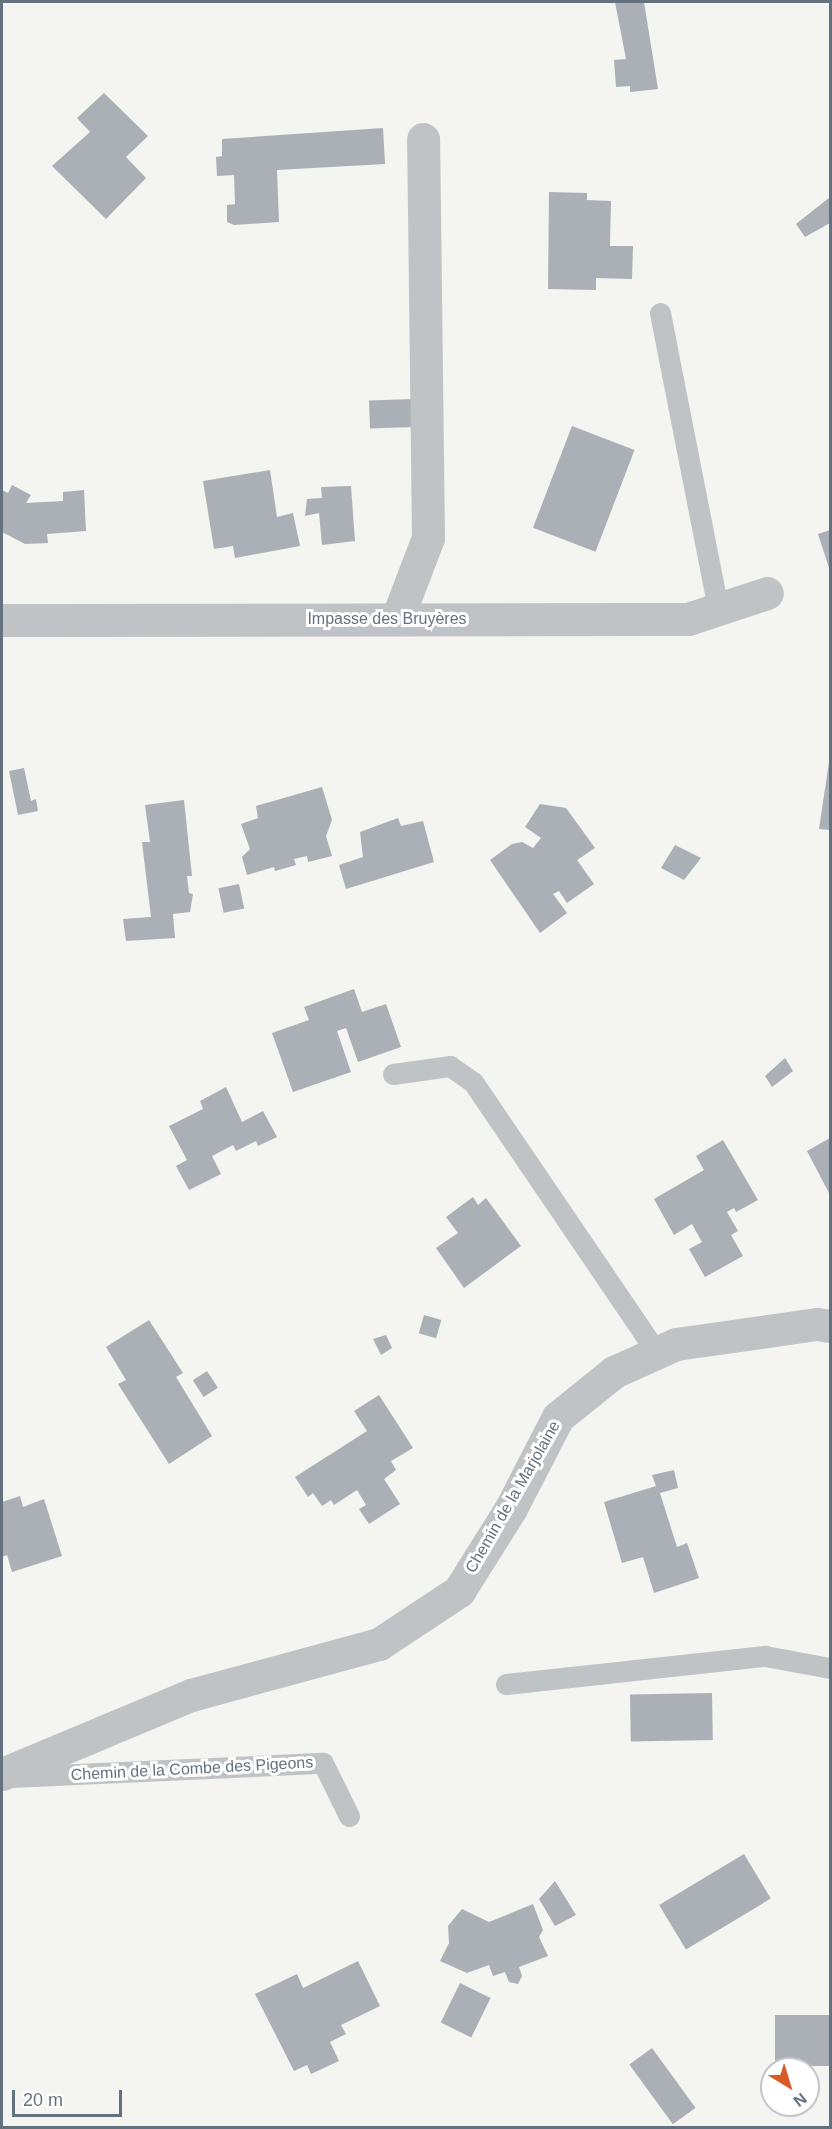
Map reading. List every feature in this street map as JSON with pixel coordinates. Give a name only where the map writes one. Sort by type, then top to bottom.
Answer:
[{"type":"street","points":[[397,619],[428,538],[423,139]]},
{"type":"street","name":"Impasse des Bruyères","points":[[2,620],[688,619],[767,592]]},
{"type":"street","name":"Chemin de la Marjolaine","points":[[2,1776],[191,1695],[379,1644],[459,1591],[511,1508],[558,1417],[614,1372],[676,1344],[817,1324],[831,1326]]},
{"type":"lane","points":[[660,313],[718,609]]},
{"type":"lane","points":[[393,1074],[450,1066],[473,1082],[657,1353]]},
{"type":"lane","points":[[506,1684],[765,1656],[831,1668]]},
{"type":"lane","name":"Chemin de la Combe des Pigeons","points":[[2,1776],[323,1763],[349,1816]]},
{"type":"building","points":[[615,2],[644,2],[658,89],[630,92],[630,86],[616,87],[614,60],[626,59]]},
{"type":"building","points":[[104,93],[148,136],[126,157],[146,178],[106,219],[52,166],[90,132],[77,118]]},
{"type":"building","points":[[383,128],[385,164],[277,170],[279,222],[234,225],[227,222],[227,205],[235,204],[234,175],[217,176],[216,157],[222,156],[222,139]]},
{"type":"building","points":[[549,192],[587,193],[587,200],[611,201],[610,246],[633,246],[632,279],[596,278],[596,290],[548,289]]},
{"type":"building","points":[[830,197],[830,223],[805,237],[796,224]]},
{"type":"building","points":[[414,399],[415,427],[370,429],[369,401]]},
{"type":"building","points":[[572,426],[635,450],[595,552],[533,528]]},
{"type":"building","points":[[270,470],[277,517],[293,513],[300,546],[235,558],[233,546],[214,549],[203,481]]},
{"type":"building","points":[[12,485],[31,495],[26,503],[63,501],[63,492],[84,490],[86,531],[47,534],[48,543],[25,544],[2,532],[2,490],[8,493]]},
{"type":"building","points":[[351,486],[355,541],[322,545],[319,513],[305,516],[307,499],[322,498],[321,487]]},
{"type":"building","points":[[830,530],[830,571],[818,534]]},
{"type":"building","points":[[830,762],[830,830],[819,829]]},
{"type":"building","points":[[24,768],[31,801],[36,799],[38,811],[18,815],[9,771]]},
{"type":"building","points":[[322,787],[332,820],[326,836],[332,856],[308,862],[307,856],[294,859],[296,865],[275,871],[274,867],[247,875],[242,857],[250,849],[241,824],[258,818],[256,806]]},
{"type":"building","points":[[184,800],[192,876],[187,876],[189,893],[193,894],[190,912],[173,914],[175,938],[126,941],[123,919],[151,917],[142,842],[150,842],[145,805]]},
{"type":"building","points":[[540,804],[566,808],[595,848],[577,860],[594,884],[567,903],[559,891],[553,894],[567,913],[540,933],[490,860],[512,844],[522,842],[533,848],[541,838],[525,827]]},
{"type":"building","points":[[398,818],[401,826],[423,821],[434,862],[346,889],[339,865],[363,857],[360,832]]},
{"type":"building","points":[[675,845],[701,858],[684,880],[661,868]]},
{"type":"building","points":[[239,884],[244,908],[224,913],[218,888]]},
{"type":"building","points":[[354,989],[362,1012],[386,1004],[401,1047],[358,1062],[346,1028],[337,1031],[351,1072],[293,1092],[272,1033],[309,1020],[304,1007]]},
{"type":"building","points":[[785,1058],[793,1071],[772,1087],[765,1076]]},
{"type":"building","points":[[226,1087],[242,1122],[263,1111],[277,1137],[258,1146],[256,1141],[236,1151],[233,1145],[212,1156],[221,1174],[189,1190],[176,1166],[187,1160],[169,1126],[203,1109],[200,1101]]},
{"type":"building","points":[[830,1138],[830,1195],[807,1151]]},
{"type":"building","points":[[723,1140],[758,1200],[736,1212],[734,1208],[727,1212],[738,1231],[731,1235],[743,1256],[705,1277],[689,1249],[702,1242],[692,1224],[674,1235],[654,1199],[704,1170],[696,1156]]},
{"type":"building","points":[[473,1197],[478,1205],[486,1198],[521,1246],[464,1288],[436,1248],[458,1233],[446,1217]]},
{"type":"building","points":[[424,1315],[441,1320],[436,1338],[419,1333]]},
{"type":"building","points":[[149,1320],[183,1373],[176,1377],[212,1436],[169,1464],[118,1384],[126,1380],[106,1347]]},
{"type":"building","points":[[386,1335],[392,1348],[381,1355],[373,1339]]},
{"type":"building","points":[[207,1371],[218,1388],[204,1397],[193,1380]]},
{"type":"building","points":[[379,1395],[413,1448],[391,1461],[396,1470],[384,1479],[400,1504],[369,1524],[359,1509],[366,1505],[357,1490],[334,1505],[331,1500],[322,1506],[313,1493],[308,1497],[295,1477],[367,1431],[354,1411]]},
{"type":"building","points":[[674,1470],[678,1488],[660,1493],[677,1547],[687,1543],[699,1578],[654,1593],[643,1557],[622,1563],[604,1502],[656,1486],[652,1475]]},
{"type":"building","points":[[20,1496],[23,1507],[44,1499],[62,1556],[12,1572],[7,1555],[2,1557],[2,1502]]},
{"type":"building","points":[[712,1693],[713,1740],[631,1741],[630,1694]]},
{"type":"building","points":[[744,1854],[771,1899],[686,1950],[659,1905]]},
{"type":"building","points":[[555,1881],[576,1915],[555,1926],[539,1899]]},
{"type":"building","points":[[533,1904],[543,1930],[539,1937],[548,1956],[519,1967],[522,1976],[518,1984],[509,1982],[505,1972],[493,1976],[489,1965],[467,1973],[440,1961],[449,1943],[448,1926],[462,1909],[489,1922]]},
{"type":"building","points":[[358,1961],[380,2006],[341,2025],[346,2034],[330,2042],[339,2061],[311,2074],[307,2065],[294,2071],[255,1994],[297,1974],[303,1988]]},
{"type":"building","points":[[460,1983],[491,1998],[471,2037],[441,2023]]},
{"type":"building","points":[[775,2015],[830,2015],[830,2066],[820,2066],[820,2057],[775,2057]]},
{"type":"building","points":[[652,2048],[695,2108],[673,2124],[629,2064]]}]
